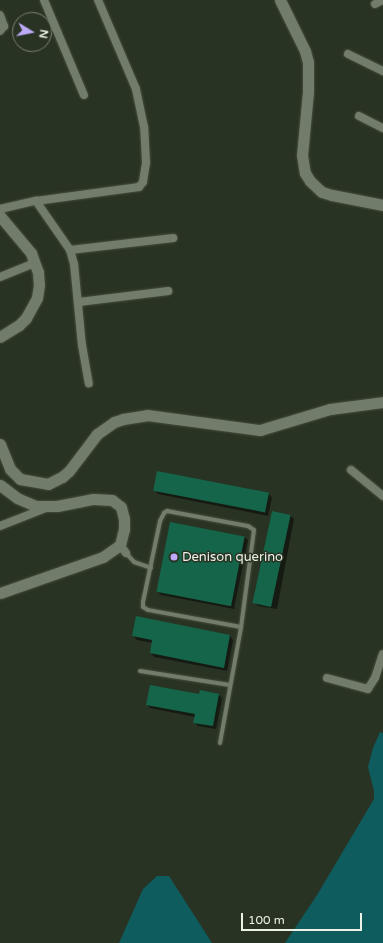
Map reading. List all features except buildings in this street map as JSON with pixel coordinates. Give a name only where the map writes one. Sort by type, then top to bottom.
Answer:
[{"type":"main road","points":[[280,0],[305,51],[308,62],[308,92],[302,155],[305,173],[310,181],[322,192],[383,205]]},
{"type":"main road","points":[[0,216],[31,253],[35,263],[39,285],[37,298],[31,310],[19,325],[0,337]]},
{"type":"main road","points":[[0,444],[10,469],[20,479],[48,484],[62,478],[69,471],[97,434],[114,422],[123,419],[147,415],[260,430],[330,409],[382,404]]},
{"type":"main road","points":[[0,485],[9,493],[27,503],[49,507],[93,499],[112,500],[118,504],[124,514],[123,549],[94,561],[0,593]]},
{"type":"street","points":[[44,0],[84,95]]},
{"type":"street","points":[[0,209],[36,201],[139,187],[143,182],[145,173],[144,127],[136,89],[98,0]]},
{"type":"street","points":[[374,4],[383,0]]},
{"type":"street","points":[[0,16],[4,26],[0,31]]},
{"type":"street","points":[[348,54],[383,71]]},
{"type":"street","points":[[359,116],[383,128]]},
{"type":"street","points":[[36,201],[70,250],[74,264],[79,302],[82,345],[89,383]]},
{"type":"street","points":[[70,250],[173,238]]},
{"type":"street","points":[[0,277],[35,263]]},
{"type":"street","points":[[79,302],[168,291]]},
{"type":"street","points":[[351,470],[383,496]]},
{"type":"street","points":[[0,526],[49,507]]},
{"type":"street","points":[[327,678],[368,689],[375,678],[383,654]]},
{"type":"lane","points":[[220,743],[241,627],[254,532],[252,528],[167,511],[160,520],[143,602],[146,609],[241,627]]},
{"type":"lane","points":[[123,549],[134,562],[151,568]]},
{"type":"lane","points":[[140,671],[230,685]]},
{"type":"water","points":[[380,732],[383,733],[383,943],[285,943],[317,895],[374,799],[374,791],[368,767],[373,748]]},
{"type":"water","points":[[157,876],[169,876],[212,943],[119,943],[143,889]]},
{"type":"place","name":"Denison querino","points":[[174,557]]}]
